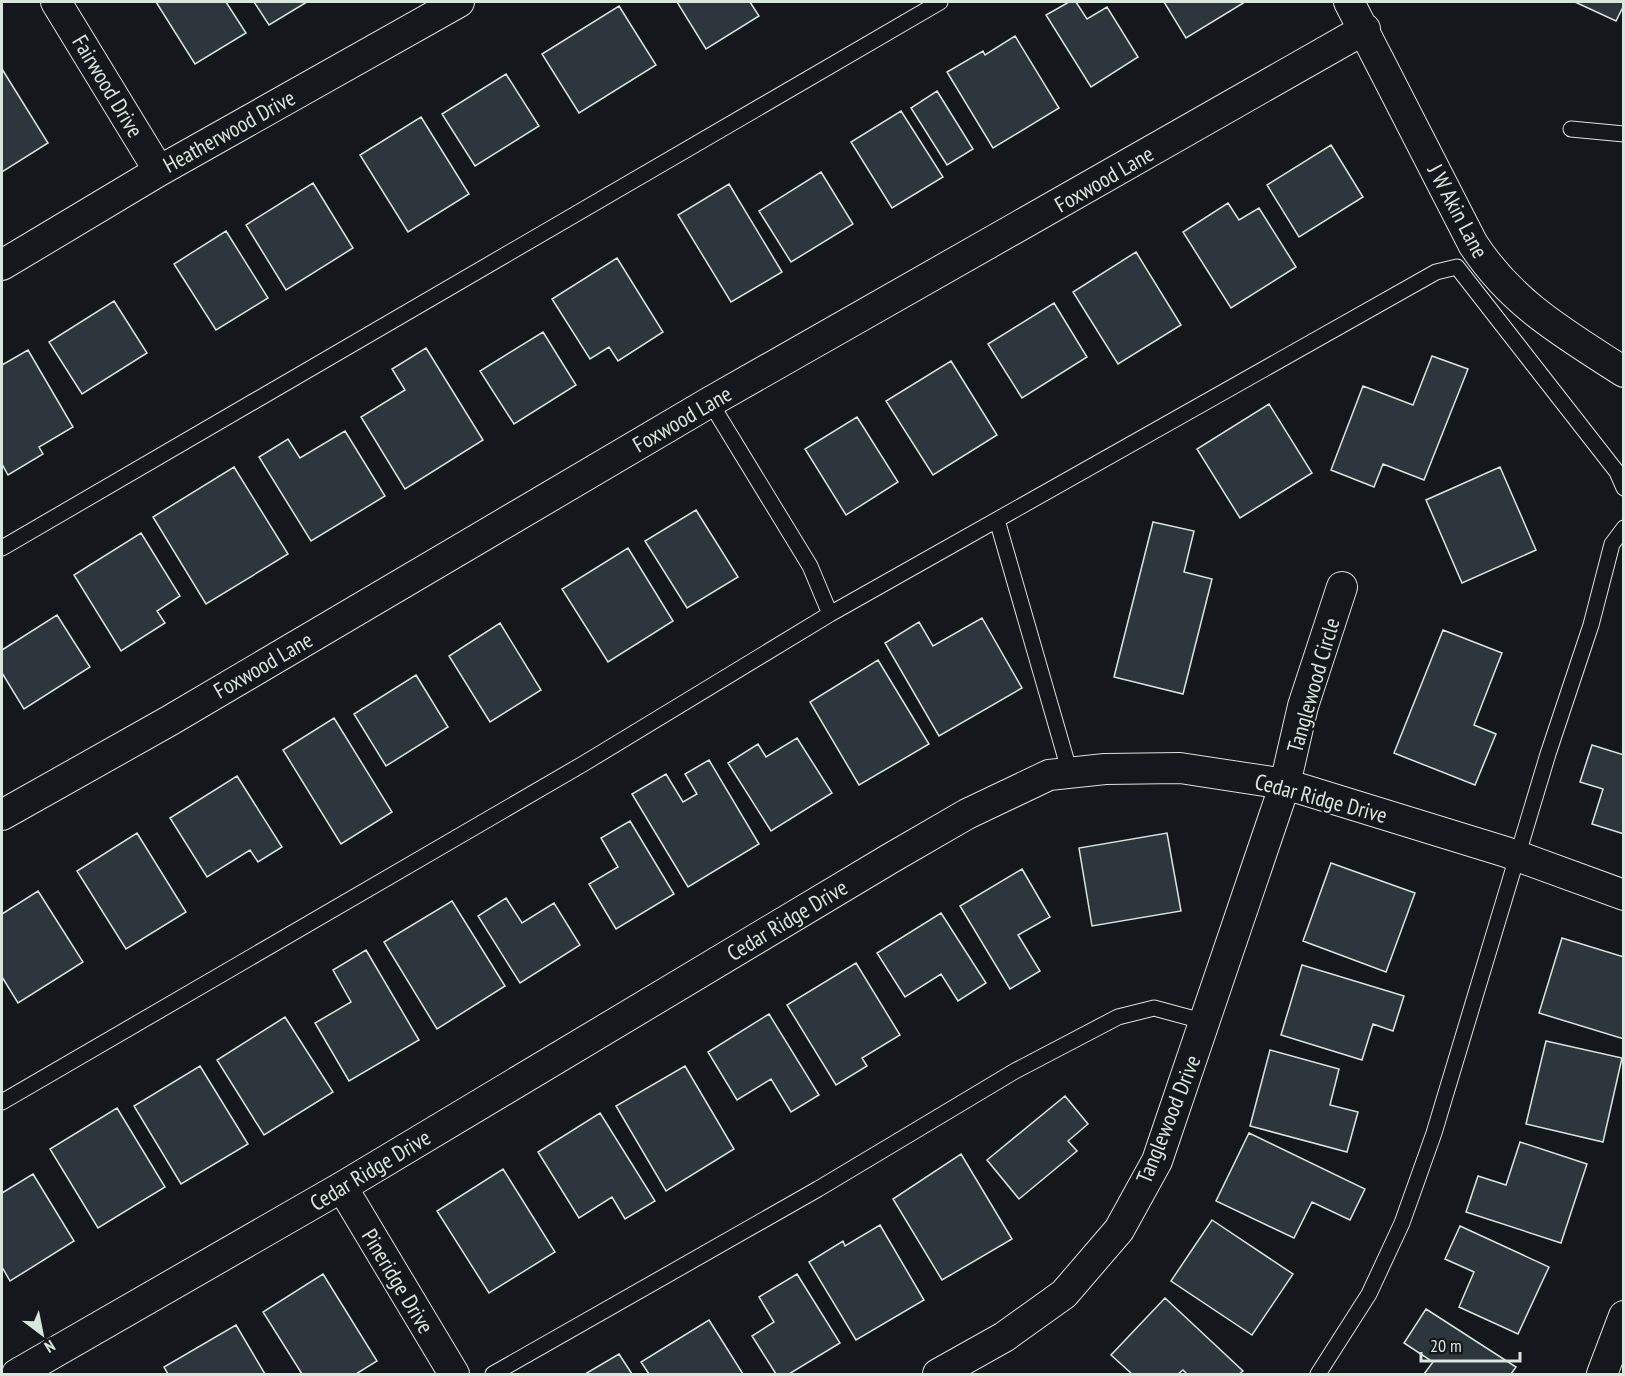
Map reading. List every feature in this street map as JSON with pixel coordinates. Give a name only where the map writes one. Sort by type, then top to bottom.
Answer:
[{"type":"street","name":"Fairwood Drive","points":[[56,2],[159,171]]},
{"type":"street","name":"Heatherwood Drive","points":[[2,265],[159,171],[459,2]]},
{"type":"street","name":"J W Akin Lane","points":[[1349,2],[1365,29],[1473,244],[1492,274],[1547,323],[1623,372]]},
{"type":"street","name":"Foxwood Lane","points":[[2,815],[169,721],[710,402],[1365,29]]},
{"type":"street","name":"Tanglewood Circle","points":[[1285,784],[1303,706],[1342,587]]},
{"type":"street","name":"Cedar Ridge Drive","points":[[17,1374],[342,1188],[901,852],[968,814],[1049,775],[1180,768],[1285,784],[1518,856],[1623,895]]},
{"type":"street","name":"Tanglewood Drive","points":[[938,1374],[1004,1337],[1064,1294],[1119,1230],[1157,1161],[1285,784]]},
{"type":"street","name":"Pineridge Drive","points":[[342,1188],[454,1374]]},
{"type":"street","points":[[1602,1374],[1623,1316]]},
{"type":"lane","points":[[2,548],[940,2]]},
{"type":"lane","points":[[1570,129],[1623,134]]},
{"type":"lane","points":[[2,1102],[583,764],[830,614],[1436,272],[1457,267],[1617,472],[1623,488]]},
{"type":"lane","points":[[710,402],[810,566],[830,614]]},
{"type":"lane","points":[[997,520],[1070,773]]},
{"type":"lane","points":[[1318,1374],[1369,1294],[1402,1223],[1434,1133],[1591,625],[1612,544],[1623,528]]},
{"type":"lane","points":[[493,1374],[818,1189],[1015,1071],[1118,1017],[1154,1008],[1206,1022]]},
{"type":"building","points":[[156,2],[226,2],[246,33],[195,64]]},
{"type":"building","points":[[254,2],[307,2],[269,25]]},
{"type":"building","points":[[677,2],[750,2],[759,16],[706,49]]},
{"type":"building","points":[[1069,2],[1076,2],[1087,19],[1107,7],[1138,57],[1091,87],[1046,15]]},
{"type":"building","points":[[1164,2],[1245,2],[1186,38]]},
{"type":"building","points":[[1575,2],[1624,2],[1624,5],[1616,21]]},
{"type":"building","points":[[619,6],[656,65],[579,113],[542,54]]},
{"type":"building","points":[[1015,36],[1059,108],[993,148],[947,72],[983,51],[985,55]]},
{"type":"building","points":[[2,69],[48,143],[2,172]]},
{"type":"building","points":[[506,74],[539,126],[475,166],[442,114]]},
{"type":"building","points":[[937,91],[973,149],[947,165],[911,108]]},
{"type":"building","points":[[901,111],[943,177],[892,208],[851,142]]},
{"type":"building","points":[[421,117],[469,194],[408,232],[360,155]]},
{"type":"building","points":[[1331,145],[1363,197],[1299,237],[1267,185]]},
{"type":"building","points":[[821,172],[853,224],[791,262],[759,211]]},
{"type":"building","points":[[313,183],[353,248],[286,290],[246,225]]},
{"type":"building","points":[[729,184],[782,272],[731,302],[678,215]]},
{"type":"building","points":[[1228,203],[1239,220],[1259,208],[1296,267],[1231,308],[1183,232]]},
{"type":"building","points":[[226,231],[268,298],[216,330],[174,264]]},
{"type":"building","points":[[1136,252],[1181,325],[1118,364],[1073,292]]},
{"type":"building","points":[[617,258],[663,332],[618,361],[609,347],[590,359],[552,299]]},
{"type":"building","points":[[114,301],[147,353],[82,394],[49,342]]},
{"type":"building","points":[[1054,303],[1087,357],[1022,398],[988,344]]},
{"type":"building","points":[[543,332],[576,385],[514,424],[480,371]]},
{"type":"building","points":[[426,348],[483,440],[405,489],[361,417],[405,390],[392,369]]},
{"type":"building","points":[[28,350],[73,427],[39,447],[43,454],[8,475],[2,464],[2,365]]},
{"type":"building","points":[[1432,356],[1468,369],[1424,480],[1383,464],[1374,487],[1331,470],[1363,386],[1413,405]]},
{"type":"building","points":[[951,361],[997,435],[933,475],[886,401]]},
{"type":"building","points":[[1269,404],[1312,473],[1240,518],[1197,449]]},
{"type":"building","points":[[857,417],[898,482],[846,515],[805,449]]},
{"type":"building","points":[[345,431],[385,496],[311,541],[259,457],[288,439],[300,458]]},
{"type":"building","points":[[234,467],[288,554],[206,604],[153,517]]},
{"type":"building","points":[[1500,467],[1536,550],[1462,583],[1426,500]]},
{"type":"building","points":[[696,510],[738,577],[687,608],[645,541]]},
{"type":"building","points":[[1153,522],[1194,531],[1184,572],[1212,579],[1183,694],[1114,677]]},
{"type":"building","points":[[141,533],[180,596],[157,611],[165,623],[121,651],[74,575]]},
{"type":"building","points":[[628,548],[673,621],[608,662],[562,589]]},
{"type":"building","points":[[57,615],[90,667],[24,709],[2,673],[2,650]]},
{"type":"building","points":[[982,618],[1022,688],[939,736],[885,643],[919,622],[933,646]]},
{"type":"building","points":[[500,623],[541,690],[490,722],[449,656]]},
{"type":"building","points":[[1443,630],[1502,653],[1474,725],[1496,734],[1475,785],[1394,753]]},
{"type":"building","points":[[878,660],[929,744],[859,785],[810,702]]},
{"type":"building","points":[[416,675],[448,727],[386,766],[354,714]]},
{"type":"building","points":[[334,718],[392,812],[341,844],[283,750]]},
{"type":"building","points":[[797,738],[832,793],[771,831],[728,763],[758,744],[766,757]]},
{"type":"building","points":[[1592,745],[1624,755],[1624,834],[1592,824],[1603,789],[1580,782]]},
{"type":"building","points":[[709,760],[759,844],[688,887],[632,794],[666,774],[683,802],[697,794],[685,774]]},
{"type":"building","points":[[237,776],[282,847],[258,862],[250,850],[207,877],[170,818]]},
{"type":"building","points":[[630,821],[674,894],[616,929],[589,884],[618,867],[601,838]]},
{"type":"building","points":[[137,833],[186,912],[126,949],[77,871]]},
{"type":"building","points":[[1167,833],[1181,911],[1092,926],[1079,848]]},
{"type":"building","points":[[1331,863],[1415,893],[1386,972],[1303,941]]},
{"type":"building","points":[[1022,869],[1050,917],[1018,935],[1040,971],[1010,989],[960,906]]},
{"type":"building","points":[[38,891],[83,962],[18,1003],[2,977],[2,914]]},
{"type":"building","points":[[506,898],[522,923],[554,903],[580,945],[520,983],[478,916]]},
{"type":"building","points":[[452,901],[505,986],[437,1029],[384,942]]},
{"type":"building","points":[[941,913],[986,983],[958,1001],[941,974],[905,997],[877,953]]},
{"type":"building","points":[[1562,938],[1624,957],[1624,1039],[1539,1013]]},
{"type":"building","points":[[366,950],[419,1040],[349,1081],[315,1023],[351,1002],[333,970]]},
{"type":"building","points":[[856,963],[900,1035],[862,1058],[867,1066],[836,1085],[787,1005]]},
{"type":"building","points":[[1302,965],[1404,996],[1393,1031],[1373,1024],[1362,1060],[1281,1035]]},
{"type":"building","points":[[769,1014],[819,1095],[791,1112],[771,1079],[737,1100],[708,1052]]},
{"type":"building","points":[[285,1017],[333,1092],[264,1135],[217,1060]]},
{"type":"building","points":[[1546,1041],[1622,1058],[1603,1142],[1526,1124]]},
{"type":"building","points":[[1270,1050],[1339,1069],[1330,1105],[1358,1112],[1347,1152],[1250,1126]]},
{"type":"building","points":[[200,1066],[248,1144],[181,1184],[134,1106]]},
{"type":"building","points":[[685,1066],[734,1149],[666,1191],[616,1106]]},
{"type":"building","points":[[1065,1096],[1088,1124],[1068,1141],[1077,1151],[1019,1199],[987,1160]]},
{"type":"building","points":[[117,1108],[165,1187],[98,1228],[50,1149]]},
{"type":"building","points":[[600,1113],[655,1201],[625,1219],[612,1197],[579,1218],[538,1152]]},
{"type":"building","points":[[1249,1133],[1365,1189],[1350,1220],[1312,1202],[1294,1238],[1216,1201]]},
{"type":"building","points":[[1520,1142],[1587,1164],[1561,1243],[1466,1212],[1478,1176],[1506,1185]]},
{"type":"building","points":[[961,1154],[1012,1239],[942,1280],[893,1199]]},
{"type":"building","points":[[503,1169],[555,1252],[489,1293],[437,1211]]},
{"type":"building","points":[[33,1174],[74,1241],[10,1281],[2,1267],[2,1193]]},
{"type":"building","points":[[1212,1220],[1293,1274],[1252,1335],[1171,1281]]},
{"type":"building","points":[[880,1225],[924,1300],[856,1340],[809,1262],[843,1241],[845,1246]]},
{"type":"building","points":[[1460,1226],[1549,1267],[1518,1334],[1459,1307],[1474,1272],[1445,1259]]},
{"type":"building","points":[[323,1274],[377,1361],[356,1374],[302,1374],[263,1312]]},
{"type":"building","points":[[797,1274],[840,1343],[789,1374],[776,1374],[752,1336],[774,1322],[759,1297]]},
{"type":"building","points":[[1165,1298],[1243,1371],[1239,1374],[1187,1374],[1183,1370],[1178,1374],[1132,1374],[1111,1355]]},
{"type":"building","points":[[1426,1309],[1516,1367],[1511,1374],[1424,1374],[1433,1362],[1404,1343]]},
{"type":"building","points":[[709,1320],[743,1374],[649,1374],[641,1362]]},
{"type":"building","points":[[236,1325],[265,1374],[168,1374],[164,1367]]},
{"type":"building","points":[[619,1354],[632,1374],[585,1374]]}]
